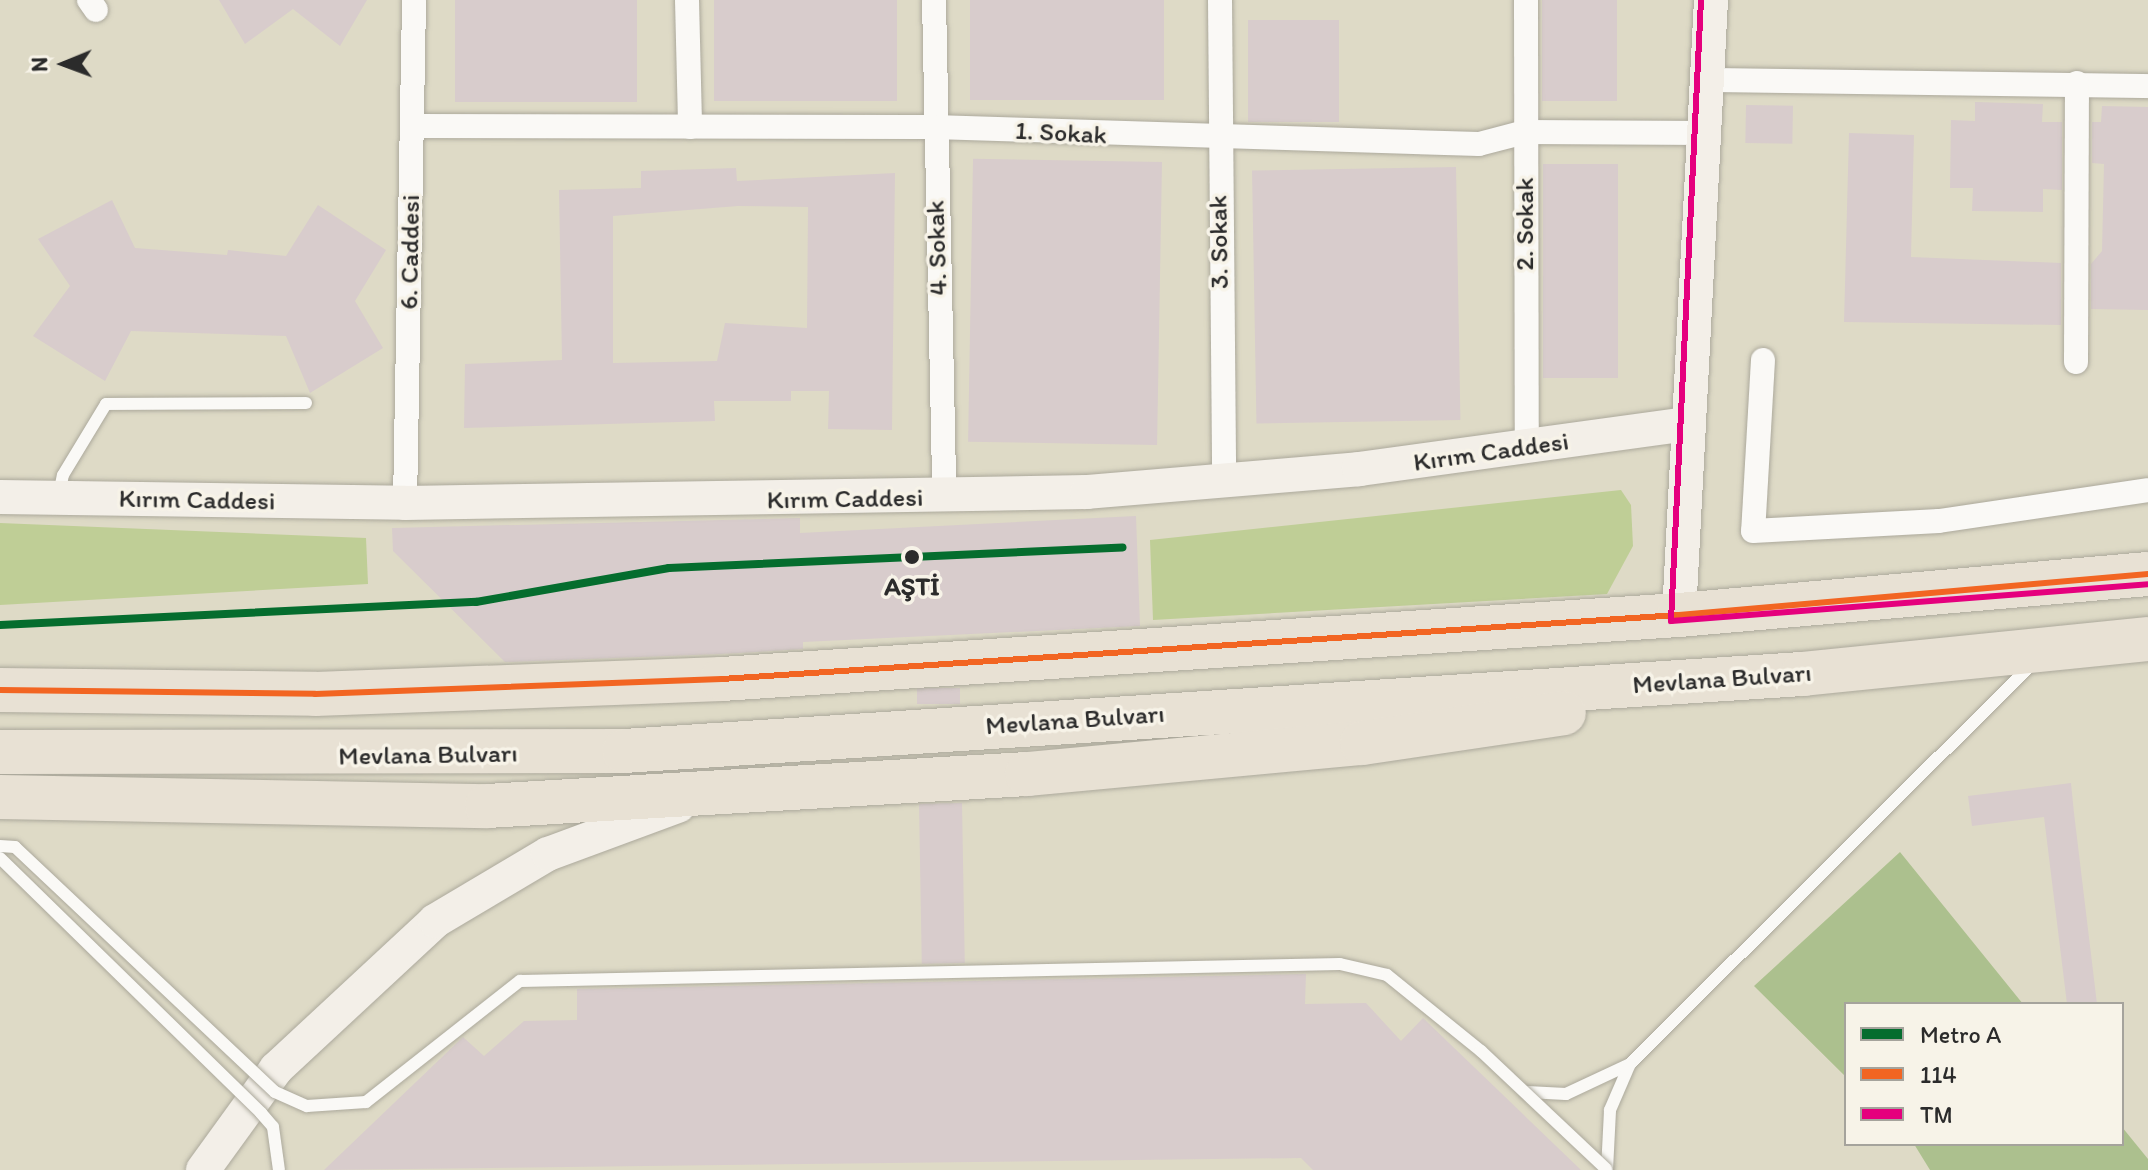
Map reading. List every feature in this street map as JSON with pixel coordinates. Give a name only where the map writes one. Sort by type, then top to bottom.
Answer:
[{"type":"highway","points":[[0,690],[315,694],[722,679],[1679,615],[2148,574]]},
{"type":"highway","name":"Mevlana Bulvarı","points":[[0,752],[624,751],[1803,674],[2148,639]]},
{"type":"highway","points":[[0,797],[487,806],[1027,774],[1362,743],[1803,674]]},
{"type":"street","name":"6. Caddesi","points":[[405,503],[414,0]]},
{"type":"street","points":[[687,0],[690,127]]},
{"type":"street","name":"4. Sokak","points":[[934,0],[934,127],[944,496]]},
{"type":"street","name":"3. Sokak","points":[[1220,0],[1217,141],[1224,484]]},
{"type":"street","name":"2. Sokak","points":[[1526,0],[1527,448]]},
{"type":"street","points":[[1679,615],[1686,424],[1707,133],[1711,0]]},
{"type":"street","points":[[1708,80],[2148,86]]},
{"type":"street","points":[[2076,362],[2077,83]]},
{"type":"street","name":"1. Sokak","points":[[412,126],[934,127],[1217,141],[1479,144],[1525,132],[1707,133]]},
{"type":"street","points":[[1763,360],[1753,531],[1939,521],[2148,490]]},
{"type":"street","name":"Kırım Caddesi","points":[[0,497],[405,503],[944,496],[1224,484],[1527,448],[1686,424]]},
{"type":"street","points":[[203,1170],[276,1069],[435,921],[548,854],[732,790]]},
{"type":"lane","points":[[58,498],[63,475],[106,404],[306,403]]},
{"type":"lane","points":[[1527,1092],[1566,1094],[1630,1064],[2046,650]]},
{"type":"lane","points":[[0,846],[15,847],[275,1092],[307,1106],[366,1102],[520,981],[1340,964],[1387,975],[1527,1092],[1606,1170]]},
{"type":"lane","points":[[0,858],[261,1113],[273,1127],[279,1170]]},
{"type":"lane","points":[[1606,1170],[1610,1110],[1630,1064]]},
{"type":"green space","points":[[1621,490],[1631,505],[1633,546],[1607,594],[1153,620],[1150,540]]},
{"type":"green space","points":[[0,523],[366,538],[368,584],[0,605]]},
{"type":"green space","points":[[1900,852],[2021,1002],[1844,1002],[1844,1075],[1754,986]]},
{"type":"green space","points":[[2124,1129],[2148,1159],[2148,1170],[1930,1170],[1915,1146],[2124,1146]]},
{"type":"building","points":[[219,0],[367,0],[340,46],[293,9],[245,44]]},
{"type":"building","points":[[455,0],[637,0],[637,102],[455,102]]},
{"type":"building","points":[[714,0],[897,0],[897,101],[714,101]]},
{"type":"building","points":[[970,0],[1164,0],[1164,100],[970,100]]},
{"type":"building","points":[[1542,0],[1617,0],[1617,101],[1542,101]]},
{"type":"building","points":[[1248,20],[1339,20],[1339,122],[1248,122]]},
{"type":"building","points":[[1975,102],[2043,104],[2042,122],[2062,122],[2062,190],[2043,189],[2043,212],[1972,211],[1973,188],[1950,188],[1951,120],[1975,121]]},
{"type":"building","points":[[1746,105],[1793,106],[1792,144],[1745,143]]},
{"type":"building","points":[[2102,106],[2148,107],[2148,310],[2091,309],[2091,264],[2102,251],[2104,164],[2092,163],[2092,122],[2101,122]]},
{"type":"building","points":[[1849,133],[1914,135],[1911,257],[2061,263],[2061,325],[1844,322]]},
{"type":"building","points":[[973,159],[1162,162],[1157,445],[968,442]]},
{"type":"building","points":[[1543,164],[1618,164],[1618,378],[1543,378]]},
{"type":"building","points":[[1456,167],[1460,420],[1256,424],[1252,171]]},
{"type":"building","points":[[736,168],[737,181],[895,173],[892,430],[828,429],[829,391],[791,391],[791,401],[714,401],[715,421],[464,428],[465,364],[562,360],[559,190],[641,188],[641,171]],"holes":[[[738,206],[808,207],[807,328],[725,323],[717,361],[613,363],[613,216]]]},
{"type":"building","points":[[112,200],[135,248],[227,255],[228,250],[286,256],[318,205],[386,250],[355,301],[383,348],[310,393],[286,336],[131,331],[105,381],[33,336],[70,286],[38,239]]},
{"type":"building","points":[[1136,516],[1140,626],[803,642],[803,649],[721,654],[505,662],[393,551],[392,528],[800,518],[800,533]]},
{"type":"building","points":[[917,688],[960,688],[960,704],[917,704]]},
{"type":"building","points":[[2071,783],[2097,1002],[2067,1002],[2044,817],[1972,826],[1968,796]]},
{"type":"building","points":[[962,803],[965,963],[922,964],[919,804]]},
{"type":"building","points":[[1306,974],[1305,1004],[1366,1003],[1401,1041],[1423,1018],[1581,1170],[1313,1170],[1301,1158],[324,1170],[463,1037],[484,1056],[524,1021],[577,1020],[577,989]]},
{"type":"metro line","name":"A","points":[[0,625],[476,602],[669,568],[1123,547]]},
{"type":"transit line","name":"TM","points":[[1701,0],[1671,621],[2148,584]]},
{"type":"transit line","name":"114","points":[[0,690],[315,694],[722,679],[1679,615],[2148,574]]},
{"type":"place","name":"AŞTİ","points":[[912,557]]}]
